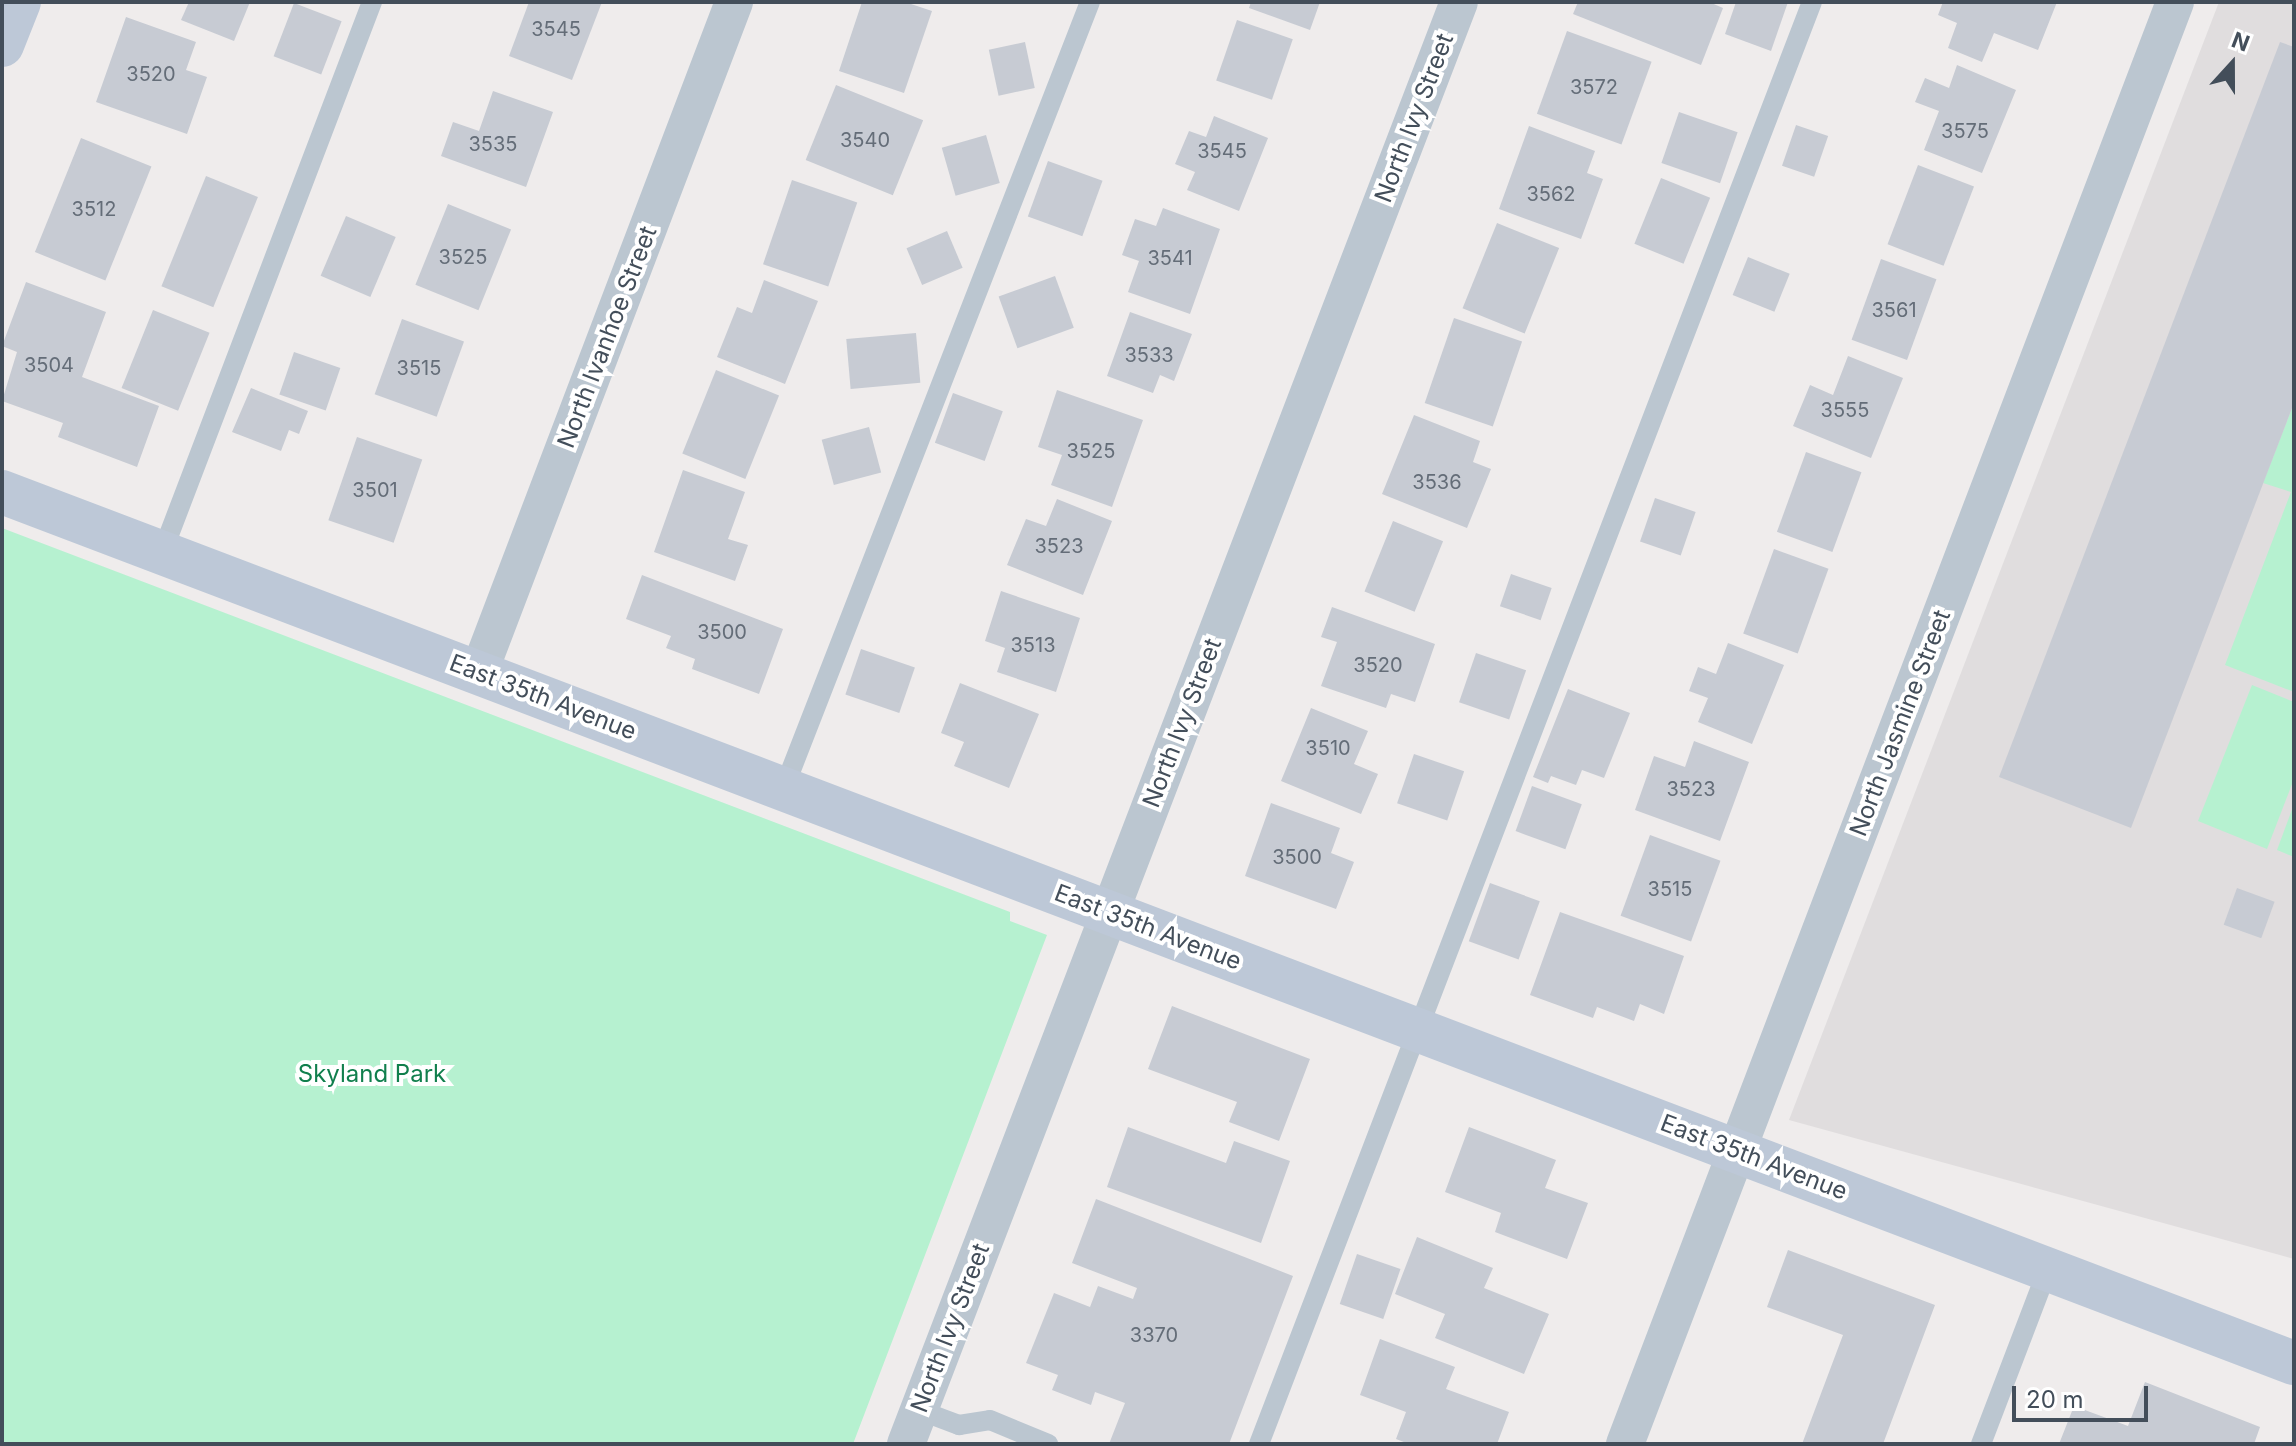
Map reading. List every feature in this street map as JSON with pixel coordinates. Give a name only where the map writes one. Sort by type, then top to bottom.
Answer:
[{"type":"street","points":[[2,45],[19,2]]},
{"type":"street","name":"North Ivanhoe Street","points":[[479,672],[734,2]]},
{"type":"street","name":"North Ivy Street","points":[[913,1427],[1459,2]]},
{"type":"street","name":"North Jasmine Street","points":[[1625,1444],[2175,2]]},
{"type":"street","name":"East 35th Avenue","points":[[2,492],[2294,1363]]},
{"type":"lane","points":[[162,553],[372,2]]},
{"type":"lane","points":[[784,788],[1090,2]]},
{"type":"lane","points":[[1259,1444],[1812,2]]},
{"type":"lane","points":[[1981,1444],[2048,1269]]},
{"type":"lane","points":[[913,1427],[990,1420],[1048,1444]]},
{"type":"shaded area","points":[[2219,2],[2294,2],[2294,1259],[1789,1120]]},
{"type":"green space","points":[[2294,403],[2294,692],[2225,665],[2291,492],[2263,483]]},
{"type":"green space","name":"Skyland Park","points":[[2,528],[1010,912],[1010,921],[1047,935],[853,1444],[2,1444]]},
{"type":"green space","points":[[2252,685],[2294,702],[2294,779],[2267,849],[2198,821]]},
{"type":"green space","points":[[2294,804],[2294,857],[2277,850]]},
{"type":"building","points":[[189,2],[250,2],[234,41],[181,20]]},
{"type":"building","points":[[529,2],[602,2],[572,80],[509,56]]},
{"type":"building","points":[[862,2],[905,2],[932,11],[904,93],[839,71]]},
{"type":"building","points":[[1251,2],[1320,2],[1310,30],[1249,8]]},
{"type":"building","points":[[1578,2],[1709,2],[1723,8],[1701,65],[1573,14]]},
{"type":"building","points":[[1736,2],[1788,2],[1771,51],[1725,34]]},
{"type":"building","points":[[1943,2],[2057,2],[2038,50],[1994,33],[1982,62],[1948,48],[1957,23],[1938,15]]},
{"type":"building","points":[[294,3],[342,21],[321,74],[274,56]]},
{"type":"building","points":[[126,17],[196,42],[186,70],[207,77],[187,134],[96,102]]},
{"type":"building","points":[[1237,20],[1293,39],[1272,100],[1216,81]]},
{"type":"building","points":[[1567,31],[1652,62],[1621,144],[1537,114]]},
{"type":"building","points":[[1025,42],[1035,88],[999,96],[989,50]]},
{"type":"building","points":[[2280,42],[2294,47],[2294,403],[2131,828],[1999,777]]},
{"type":"building","points":[[1957,65],[2016,90],[1982,173],[1924,150],[1939,111],[1915,102],[1925,78],[1949,88]]},
{"type":"building","points":[[836,85],[923,120],[893,195],[806,160]]},
{"type":"building","points":[[493,91],[553,112],[526,187],[441,156],[453,122],[479,131]]},
{"type":"building","points":[[1679,112],[1738,132],[1720,183],[1661,163]]},
{"type":"building","points":[[1214,116],[1268,138],[1239,211],[1187,190],[1195,172],[1175,164],[1189,131],[1206,137]]},
{"type":"building","points":[[1796,125],[1828,136],[1814,177],[1782,166]]},
{"type":"building","points":[[1529,126],[1595,151],[1587,173],[1603,179],[1581,239],[1499,209]]},
{"type":"building","points":[[986,135],[1000,183],[956,196],[942,148]]},
{"type":"building","points":[[81,138],[151,166],[105,281],[35,252]]},
{"type":"building","points":[[1048,161],[1103,181],[1082,236],[1028,216]]},
{"type":"building","points":[[1918,165],[1974,187],[1944,266],[1888,244]]},
{"type":"building","points":[[206,176],[258,197],[213,307],[161,286]]},
{"type":"building","points":[[1661,178],[1710,198],[1684,264],[1634,244]]},
{"type":"building","points":[[792,180],[857,202],[828,287],[763,264]]},
{"type":"building","points":[[448,204],[511,229],[478,310],[415,285]]},
{"type":"building","points":[[1163,208],[1220,229],[1190,314],[1128,292],[1139,261],[1122,255],[1135,219],[1156,226]]},
{"type":"building","points":[[346,216],[396,237],[370,297],[321,276]]},
{"type":"building","points":[[1497,223],[1559,248],[1525,333],[1463,308]]},
{"type":"building","points":[[947,231],[963,268],[922,285],[906,248]]},
{"type":"building","points":[[1748,257],[1790,274],[1774,312],[1733,295]]},
{"type":"building","points":[[1881,259],[1936,279],[1907,360],[1852,340]]},
{"type":"building","points":[[1055,276],[1074,328],[1017,348],[999,297]]},
{"type":"building","points":[[764,280],[818,301],[785,384],[717,357],[737,307],[752,313]]},
{"type":"building","points":[[26,282],[106,312],[82,377],[159,406],[137,467],[58,437],[63,423],[2,401],[17,352],[2,346]]},
{"type":"building","points":[[153,310],[210,333],[178,411],[122,388]]},
{"type":"building","points":[[1130,312],[1192,334],[1174,381],[1160,375],[1153,393],[1107,376]]},
{"type":"building","points":[[1454,318],[1522,341],[1493,427],[1425,403]]},
{"type":"building","points":[[402,319],[464,342],[437,417],[375,394]]},
{"type":"building","points":[[916,333],[920,383],[851,389],[846,339]]},
{"type":"building","points":[[294,352],[340,368],[326,411],[279,395]]},
{"type":"building","points":[[1848,356],[1903,378],[1871,458],[1793,426],[1810,385],[1833,395]]},
{"type":"building","points":[[716,370],[779,395],[745,479],[682,453]]},
{"type":"building","points":[[251,388],[308,411],[299,434],[289,430],[281,451],[232,432]]},
{"type":"building","points":[[1057,390],[1143,420],[1112,507],[1051,485],[1062,455],[1038,447]]},
{"type":"building","points":[[953,393],[1003,411],[985,461],[935,443]]},
{"type":"building","points":[[1414,415],[1480,441],[1473,462],[1491,469],[1467,528],[1382,494]]},
{"type":"building","points":[[869,427],[881,472],[834,485],[822,440]]},
{"type":"building","points":[[357,437],[422,459],[394,543],[328,520]]},
{"type":"building","points":[[1806,452],[1861,472],[1832,552],[1777,532]]},
{"type":"building","points":[[683,470],[745,492],[728,539],[748,545],[735,581],[654,552]]},
{"type":"building","points":[[1655,498],[1696,512],[1681,555],[1640,541]]},
{"type":"building","points":[[1057,499],[1112,521],[1083,595],[1007,565],[1026,519],[1046,526]]},
{"type":"building","points":[[1393,521],[1443,541],[1415,612],[1365,591]]},
{"type":"building","points":[[1774,549],[1829,569],[1798,653],[1743,634]]},
{"type":"building","points":[[1511,574],[1552,588],[1541,620],[1500,606]]},
{"type":"building","points":[[642,575],[783,629],[759,694],[692,669],[695,659],[666,648],[671,636],[626,619]]},
{"type":"building","points":[[1001,591],[1080,618],[1056,692],[997,672],[1005,648],[985,641]]},
{"type":"building","points":[[1332,607],[1435,644],[1415,702],[1391,694],[1386,708],[1321,686],[1337,642],[1321,637]]},
{"type":"building","points":[[1728,643],[1784,665],[1752,744],[1698,722],[1708,698],[1689,691],[1698,667],[1716,674]]},
{"type":"building","points":[[861,649],[915,668],[899,713],[845,694]]},
{"type":"building","points":[[1476,653],[1526,670],[1509,719],[1459,702]]},
{"type":"building","points":[[960,683],[1039,714],[1009,788],[954,766],[964,742],[941,733]]},
{"type":"building","points":[[1568,689],[1630,713],[1604,778],[1582,770],[1576,785],[1551,776],[1548,783],[1533,777]]},
{"type":"building","points":[[1311,708],[1368,731],[1354,764],[1378,774],[1361,814],[1281,781]]},
{"type":"building","points":[[1694,741],[1749,762],[1720,841],[1635,810],[1654,756],[1685,767]]},
{"type":"building","points":[[1414,754],[1464,771],[1447,820],[1397,803]]},
{"type":"building","points":[[1532,786],[1582,804],[1565,849],[1516,831]]},
{"type":"building","points":[[1271,803],[1340,828],[1331,853],[1354,862],[1336,909],[1245,876]]},
{"type":"building","points":[[1650,835],[1720,861],[1691,941],[1621,916]]},
{"type":"building","points":[[1490,883],[1540,901],[1519,959],[1469,941]]},
{"type":"building","points":[[2237,888],[2275,902],[2261,938],[2224,925]]},
{"type":"building","points":[[1560,912],[1684,956],[1664,1014],[1640,1004],[1634,1021],[1597,1007],[1593,1018],[1530,995]]},
{"type":"building","points":[[1172,1006],[1310,1059],[1279,1141],[1229,1122],[1237,1102],[1148,1069]]},
{"type":"building","points":[[1128,1127],[1226,1163],[1234,1141],[1290,1161],[1261,1243],[1107,1187]]},
{"type":"building","points":[[1469,1127],[1556,1160],[1545,1188],[1588,1203],[1567,1259],[1495,1232],[1501,1213],[1445,1192]]},
{"type":"building","points":[[1096,1199],[1293,1276],[1229,1444],[1109,1444],[1125,1403],[1095,1392],[1091,1405],[1052,1390],[1058,1375],[1026,1363],[1054,1293],[1090,1307],[1098,1286],[1133,1299],[1137,1288],[1072,1263]]},
{"type":"building","points":[[1417,1237],[1493,1268],[1484,1288],[1549,1314],[1524,1374],[1435,1338],[1445,1314],[1395,1294]]},
{"type":"building","points":[[1788,1250],[1935,1305],[1883,1444],[1802,1444],[1843,1335],[1767,1307]]},
{"type":"building","points":[[1357,1254],[1400,1269],[1383,1319],[1340,1304]]},
{"type":"building","points":[[1380,1339],[1455,1367],[1446,1389],[1509,1412],[1497,1444],[1409,1444],[1396,1439],[1406,1412],[1360,1395]]},
{"type":"building","points":[[2145,1382],[2260,1427],[2254,1444],[2059,1444],[2074,1406],[2128,1426]]}]
